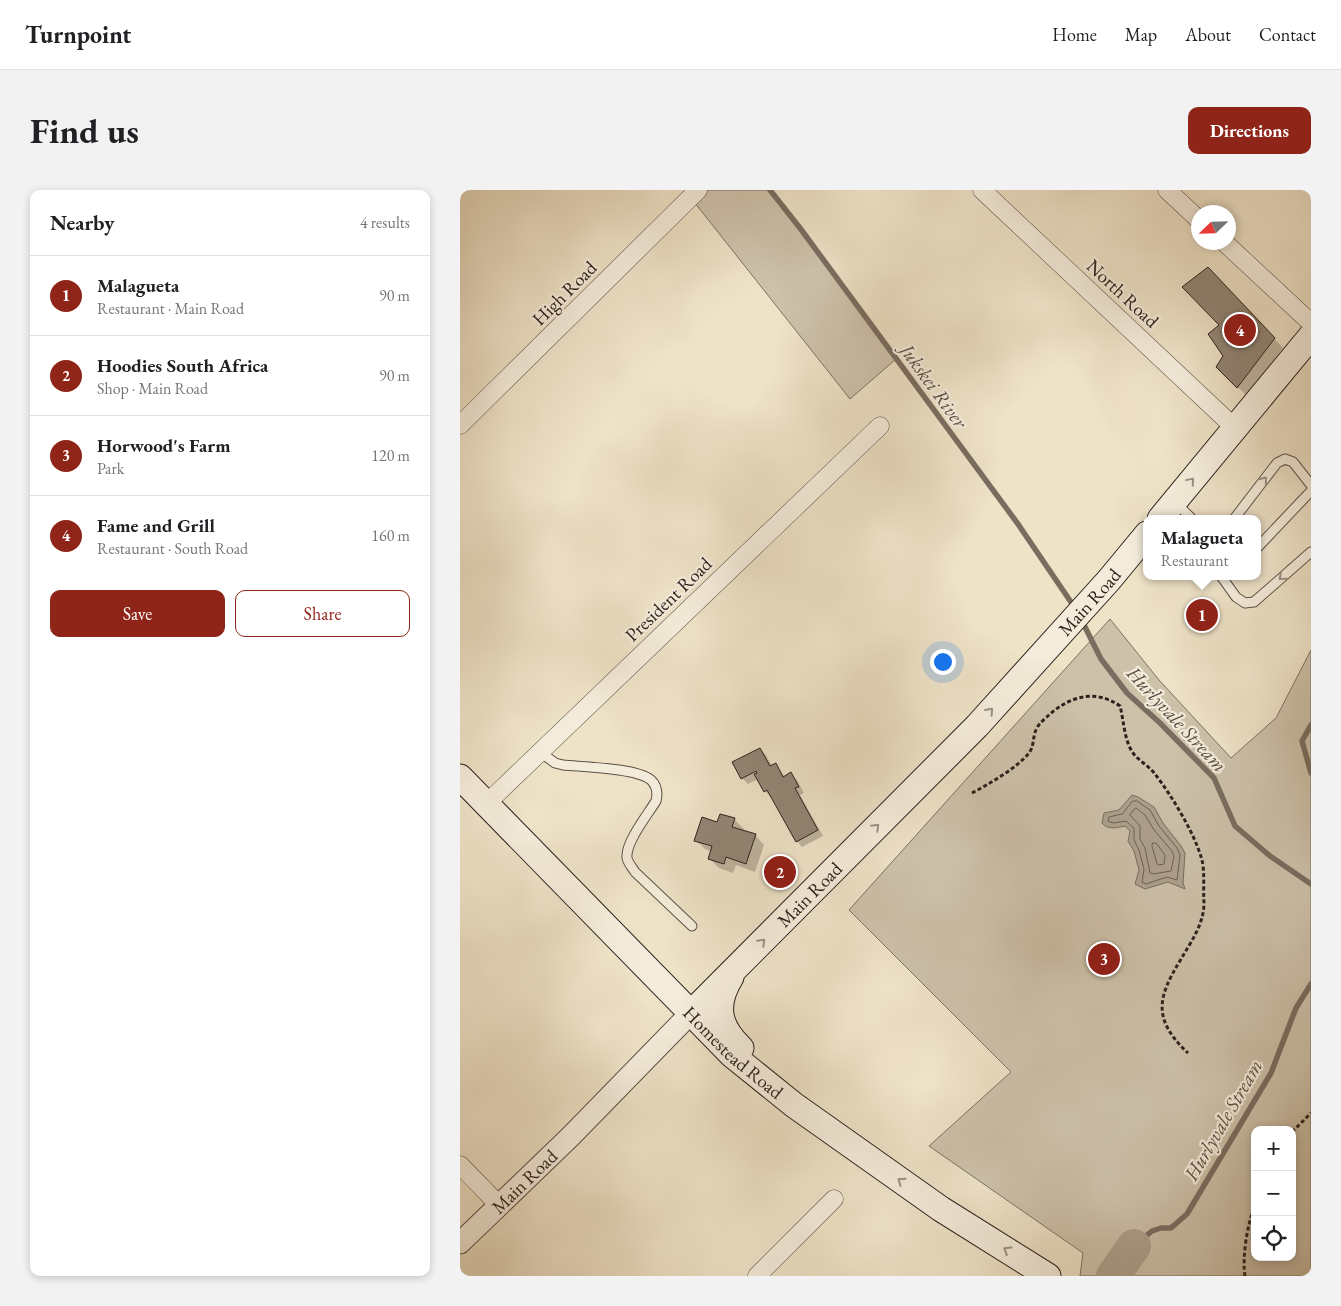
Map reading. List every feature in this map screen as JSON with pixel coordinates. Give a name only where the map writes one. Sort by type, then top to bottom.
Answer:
[{"type":"main road","points":[[1167,510],[1311,336]]},
{"type":"main road","name":"Main Road","points":[[690,1014],[977,726],[1109,580],[1143,539]]},
{"type":"main road","name":"Homestead Road","points":[[460,777],[732,1055],[794,1105],[941,1209],[1048,1276]]},
{"type":"main road","points":[[736,968],[726,985],[721,1000],[720,1013],[723,1025],[728,1034],[780,1086],[794,1105]]},
{"type":"street","name":"High Road","points":[[460,425],[698,190]]},
{"type":"street","name":"North Road","points":[[982,190],[1235,428]]},
{"type":"street","points":[[1167,190],[1191,212]]},
{"type":"street","points":[[1233,250],[1311,323]]},
{"type":"street","name":"President Road","points":[[486,804],[880,426]]},
{"type":"street","name":"Main Road","points":[[460,1243],[571,1136],[690,1014]]},
{"type":"street","points":[[460,1165],[499,1205]]},
{"type":"street","points":[[757,1276],[834,1199]]},
{"type":"lane","points":[[1237,515],[1277,463],[1285,459],[1293,462],[1311,485]]},
{"type":"lane","points":[[1261,544],[1311,491]]},
{"type":"lane","points":[[1167,510],[1181,515]]},
{"type":"lane","points":[[1226,580],[1236,597],[1245,603],[1254,602],[1311,552]]},
{"type":"lane","points":[[540,752],[555,763],[563,766],[616,770],[641,775],[651,780],[658,794],[656,801],[628,847],[627,856],[629,864],[692,926]]},
{"type":"path","points":[[972,793],[1021,761],[1033,746],[1036,729],[1059,706],[1083,696],[1099,696],[1110,699],[1120,706],[1124,729],[1133,753],[1154,773],[1172,800],[1200,853],[1203,863],[1204,908],[1202,922],[1176,970],[1168,980],[1162,996],[1164,1022],[1178,1044],[1188,1053]]},
{"type":"path","points":[[1296,1128],[1311,1113]]},
{"type":"path","points":[[1245,1276],[1246,1241],[1253,1216]]},
{"type":"shaded area","points":[[698,190],[769,190],[896,359],[850,399],[691,198]]},
{"type":"shaded area","points":[[1110,619],[1159,680],[1231,758],[1276,718],[1311,650],[1311,1276],[1080,1276],[1083,1253],[929,1146],[1011,1072],[849,910]]},
{"type":"water","points":[[1132,795],[1154,807],[1185,853],[1183,883],[1185,889],[1168,882],[1145,889],[1135,884],[1139,870],[1134,851],[1128,841],[1130,831],[1125,826],[1110,828],[1102,823],[1104,813],[1119,810]]},
{"type":"building","points":[[1208,267],[1275,338],[1237,388],[1216,367],[1223,356],[1208,334],[1219,325],[1182,287]]},
{"type":"building","points":[[760,748],[770,766],[776,763],[783,777],[791,772],[799,787],[795,788],[818,830],[796,842],[767,790],[764,792],[754,774],[757,773],[756,771],[741,779],[732,762]]},
{"type":"building","points":[[720,814],[735,818],[732,827],[756,834],[746,864],[726,857],[724,864],[708,859],[712,846],[694,841],[702,817],[717,822]]},
{"type":"waterway","name":"Jukskei River","points":[[770,190],[1018,524],[1075,608]]},
{"type":"waterway","name":"Hurlyvale Stream","points":[[1082,621],[1101,659],[1127,693],[1160,723],[1214,778],[1235,826],[1270,856],[1311,884]]},
{"type":"waterway","name":"Jukskei River","points":[[1311,725],[1302,741],[1311,773]]},
{"type":"waterway","name":"Hurlyvale Stream","points":[[1134,1246],[1152,1231],[1161,1228],[1171,1228],[1187,1214],[1271,1073],[1296,1008],[1311,984]]},
{"type":"waterway","points":[[1113,1276],[1134,1246]]},
{"type":"place","name":"Fame and Grill","points":[[1240,330]]},
{"type":"place","name":"Malagueta","points":[[1202,615]]},
{"type":"place","name":"Hoodies South Africa","points":[[780,872]]},
{"type":"place","name":"Horwood's Farm","points":[[1104,959]]}]
